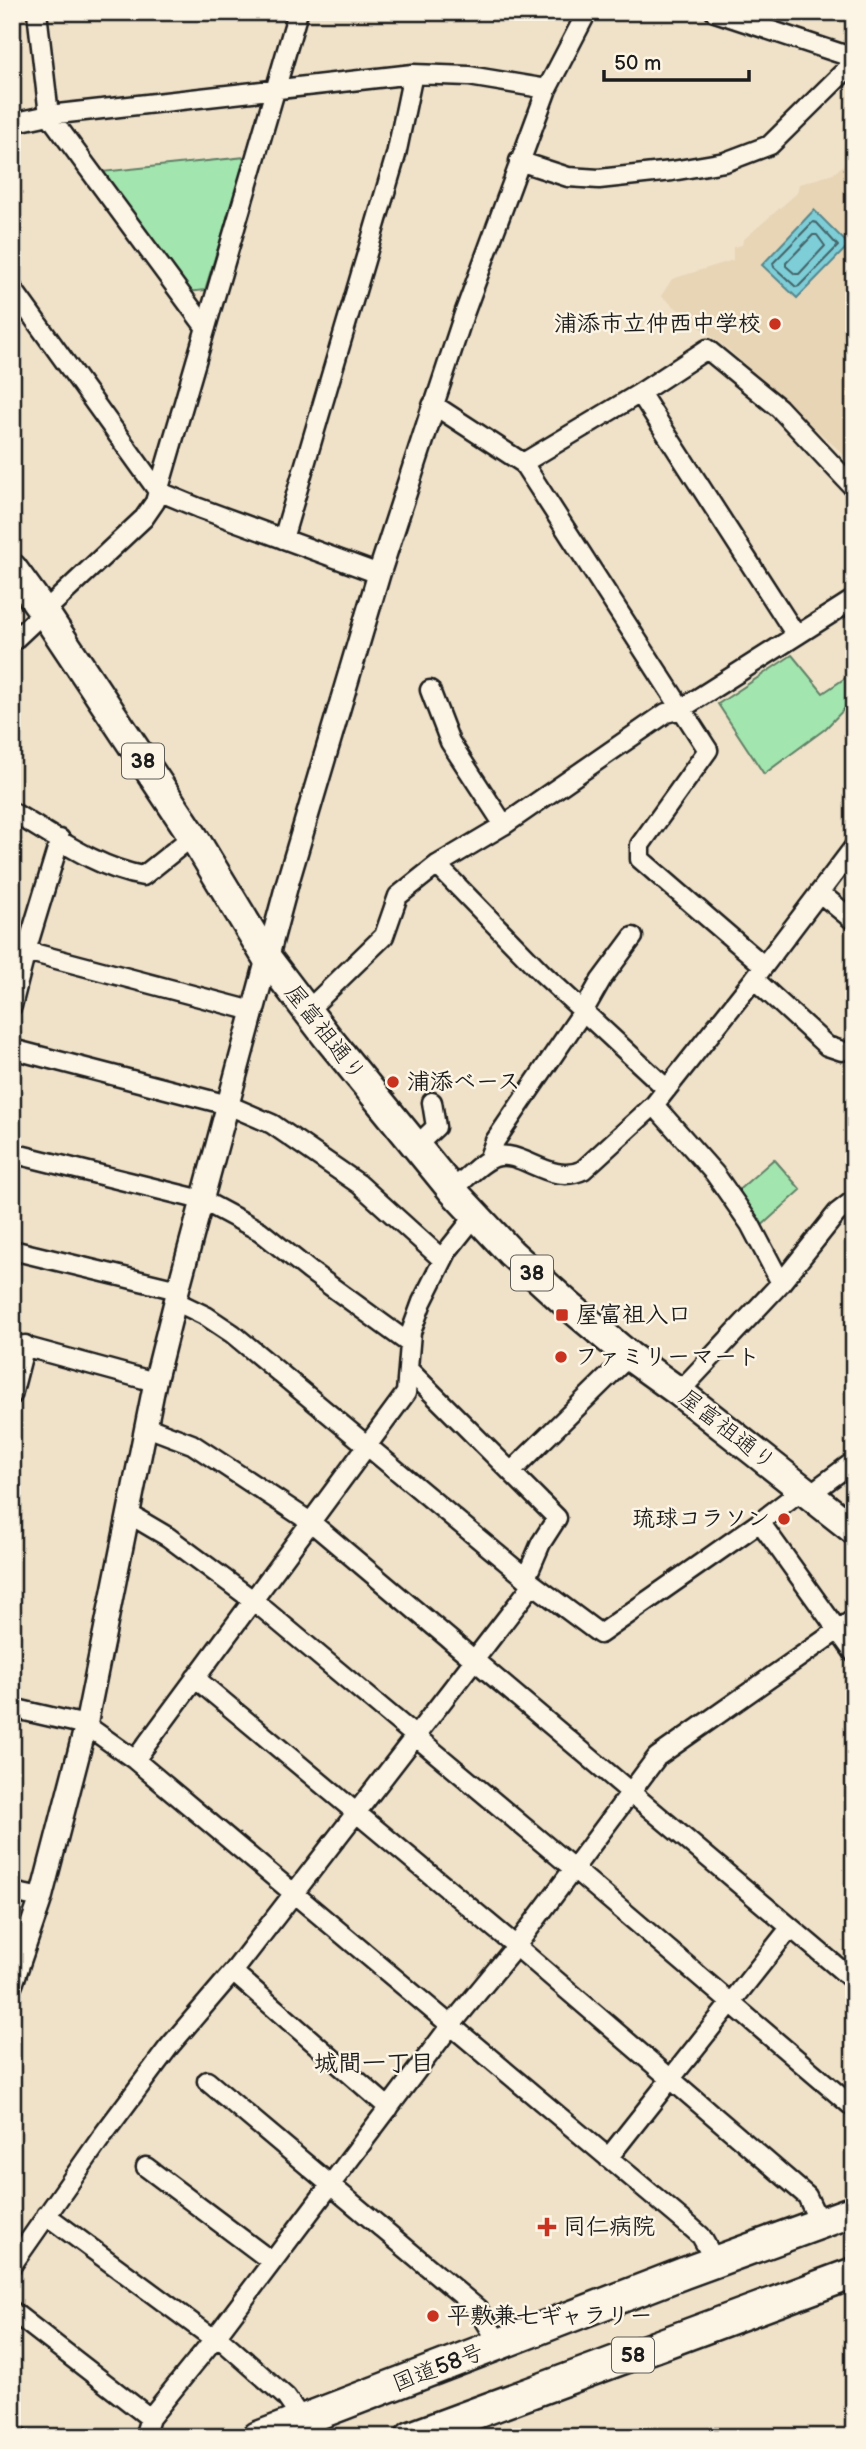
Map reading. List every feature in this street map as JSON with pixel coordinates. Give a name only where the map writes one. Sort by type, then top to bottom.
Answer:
[{"type":"highway","name":"国道58号","points":[[258,2437],[715,2261],[854,2211]]},
{"type":"highway","name":"58","points":[[411,2437],[854,2273]]},
{"type":"main road","name":"屋富祖通り","points":[[12,568],[193,836],[267,958],[452,1190],[475,1216],[568,1305],[629,1356],[679,1392],[854,1530]]},
{"type":"street","points":[[37,12],[49,115],[206,328]]},
{"type":"street","points":[[12,642],[144,518],[158,491],[298,12]]},
{"type":"street","points":[[12,1983],[41,1898],[86,1726],[155,1382],[176,1296],[267,958],[379,574],[468,301],[519,161],[547,89],[587,12]]},
{"type":"street","points":[[519,161],[568,177],[599,179],[725,162],[770,145],[854,60],[715,12]]},
{"type":"street","points":[[12,123],[49,115],[413,74],[469,76],[547,89]]},
{"type":"street","points":[[283,539],[396,155],[413,74]]},
{"type":"street","points":[[12,288],[158,491],[379,574]]},
{"type":"street","points":[[523,463],[640,393],[706,349],[779,408],[854,488]]},
{"type":"street","points":[[640,393],[796,635]]},
{"type":"street","points":[[434,405],[523,463],[708,750],[640,845],[640,859],[759,973],[827,1046],[842,1051]]},
{"type":"street","points":[[307,1011],[384,936],[398,896],[437,865],[504,825],[666,713],[681,709],[854,599]]},
{"type":"street","points":[[430,690],[450,742],[504,825]]},
{"type":"street","points":[[12,812],[104,865],[144,876],[193,836]]},
{"type":"street","points":[[12,1006],[60,839]]},
{"type":"street","points":[[452,1190],[488,1160],[498,1156],[508,1156],[561,1175],[572,1175],[583,1170],[654,1105],[759,973],[854,847]]},
{"type":"street","points":[[437,865],[542,973],[667,1088]]},
{"type":"street","points":[[820,892],[854,921]]},
{"type":"street","points":[[488,1160],[495,1142],[584,1010],[601,980],[633,937]]},
{"type":"street","points":[[26,951],[253,1011]]},
{"type":"street","points":[[12,1049],[228,1105],[272,1124],[359,1184],[443,1260]]},
{"type":"street","points":[[416,1146],[436,1127],[432,1102]]},
{"type":"street","points":[[654,1105],[715,1174],[750,1224],[781,1283]]},
{"type":"street","points":[[12,1153],[202,1200],[260,1231],[410,1344]]},
{"type":"street","points":[[679,1392],[781,1283],[837,1213],[854,1200]]},
{"type":"street","points":[[135,1760],[406,1393],[411,1332],[422,1302],[448,1250],[475,1216]]},
{"type":"street","points":[[12,1250],[176,1296],[233,1334],[530,1581],[600,1634],[760,1522],[854,1464]]},
{"type":"street","points":[[12,1395],[18,1344],[155,1382]]},
{"type":"street","points":[[512,1471],[629,1356]]},
{"type":"street","points":[[12,2265],[169,2048],[233,1972],[474,1662],[530,1581],[541,1544],[557,1518],[408,1369]]},
{"type":"street","points":[[147,1427],[192,1444],[312,1523],[854,1981]]},
{"type":"street","points":[[129,1514],[168,1537],[254,1601],[854,2108]]},
{"type":"street","points":[[760,1522],[854,1653]]},
{"type":"street","points":[[144,2437],[150,2418],[214,2339],[329,2183],[451,2025],[516,1946],[657,1757],[854,1619]]},
{"type":"street","points":[[195,1678],[516,1946],[807,2196],[820,2224]]},
{"type":"street","points":[[12,1708],[86,1726],[135,1760],[701,2236],[715,2261]]},
{"type":"street","points":[[12,1892],[41,1898]]},
{"type":"street","points":[[608,2158],[790,1928]]},
{"type":"street","points":[[233,1972],[389,2108]]},
{"type":"street","points":[[207,2081],[478,2309],[500,2345]]},
{"type":"street","points":[[146,2167],[271,2261]]},
{"type":"street","points":[[46,2215],[214,2339],[224,2342],[286,2397],[302,2420]]},
{"type":"street","points":[[12,2311],[150,2418]]},
{"type":"street","points":[[12,2432],[19,2437]]},
{"type":"shaded area","name":"浦添市立仲西中学校","points":[[854,156],[854,467],[731,352],[661,296],[672,279],[733,260],[733,247],[742,245],[743,240],[797,193],[799,184],[833,174]]},
{"type":"green space","points":[[246,157],[205,290],[188,292],[101,172]]},
{"type":"green space","points":[[792,655],[823,693],[847,677],[854,688],[854,699],[825,729],[764,774],[718,704]]},
{"type":"green space","points":[[774,1159],[801,1190],[758,1229],[734,1194]]},
{"type":"water","points":[[814,210],[849,245],[797,298],[762,265]]},
{"type":"place","name":"浦添市立仲西中学校","points":[[775,324]]},
{"type":"place","name":"浦添ベース","points":[[393,1082]]},
{"type":"place","name":"屋富祖入口","points":[[562,1315]]},
{"type":"place","name":"ファミリーマート","points":[[561,1357]]},
{"type":"place","name":"琉球コラソン","points":[[784,1519]]},
{"type":"place","name":"同仁病院","points":[[547,2227]]},
{"type":"place","name":"平敷兼七ギャラリー","points":[[433,2316]]},
{"type":"district","name":"城間一丁目","points":[[374,2063]]}]
